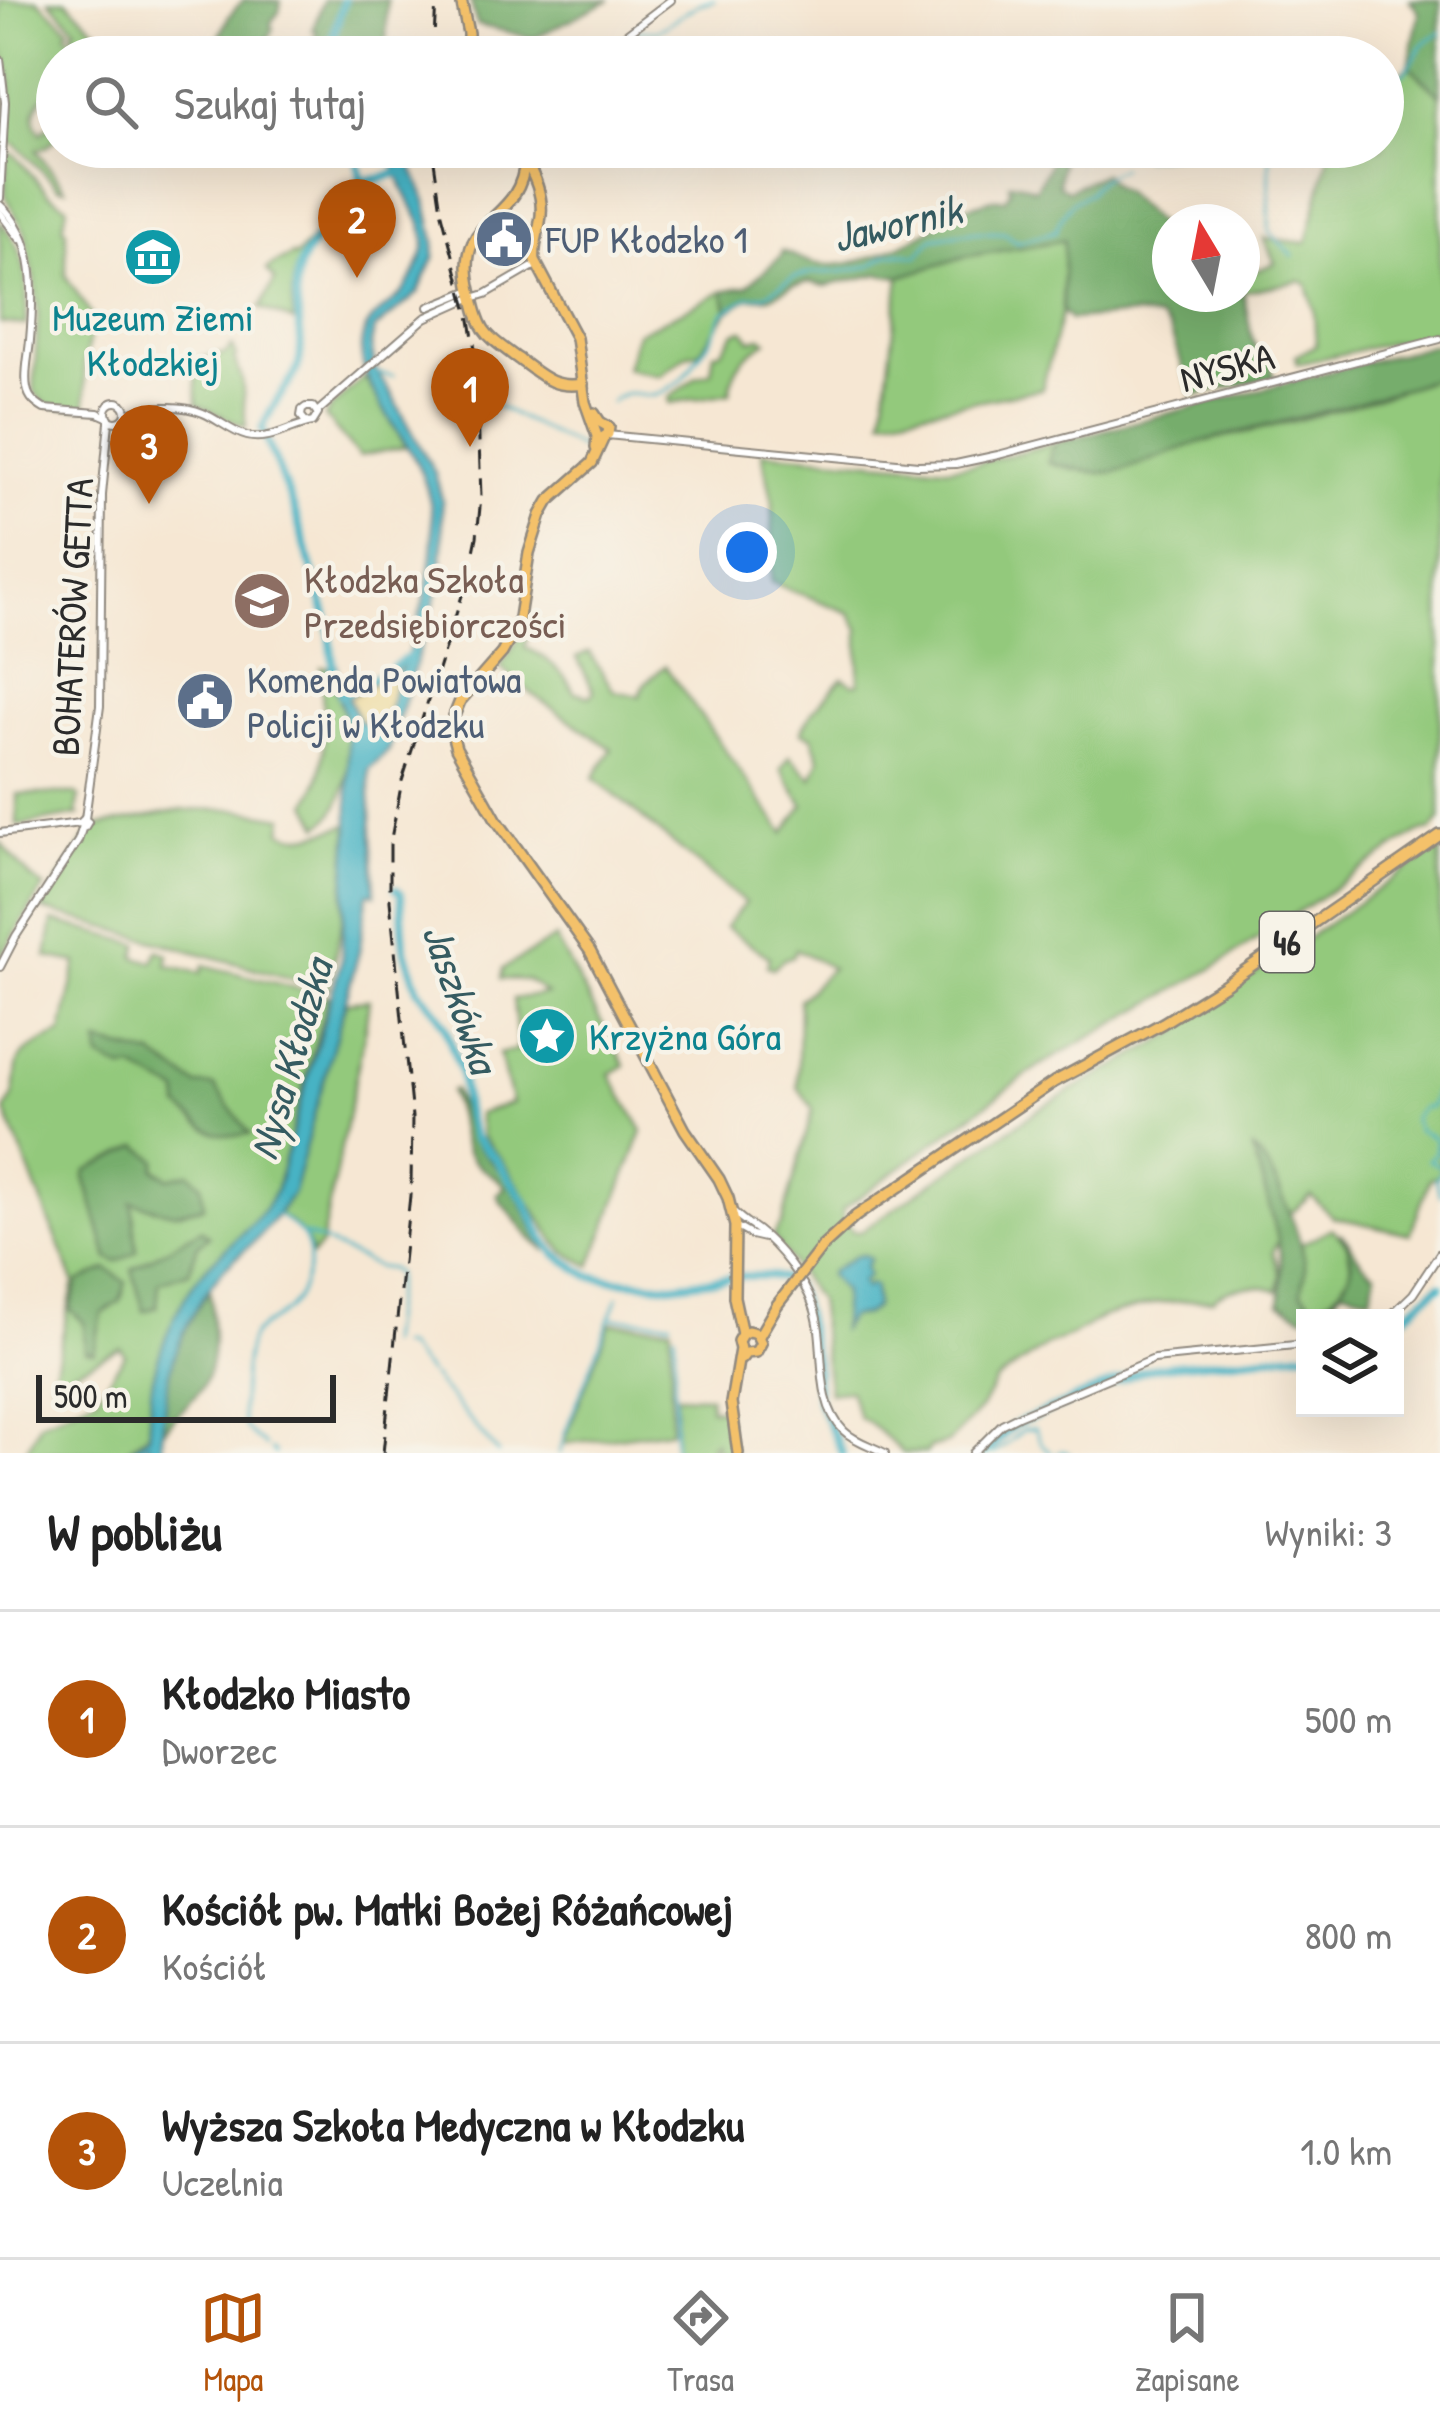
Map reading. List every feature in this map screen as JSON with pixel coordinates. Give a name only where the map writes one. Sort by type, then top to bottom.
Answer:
[{"type":"main road","points":[[461,0],[468,36]]},
{"type":"main road","points":[[518,192],[524,168]]},
{"type":"main road","points":[[529,168],[539,190],[542,214],[532,263],[574,335],[584,387],[602,431],[590,464],[541,514],[529,553],[518,624],[502,653],[456,709],[454,745],[496,819],[590,951],[685,1130],[718,1179],[741,1225],[735,1246],[734,1287],[739,1319],[750,1333]]},
{"type":"main road","points":[[539,190],[529,187],[518,192],[475,238],[466,262],[472,294],[481,326],[498,344],[556,386],[584,387]]},
{"type":"main road","name":"46","points":[[750,1333],[759,1349],[753,1354],[743,1351],[738,1341],[767,1318],[822,1247],[856,1216],[1054,1082],[1210,994],[1440,835]]},
{"type":"main road","name":"46","points":[[738,1453],[732,1385],[743,1351]]},
{"type":"street","points":[[624,36],[671,0]]},
{"type":"street","points":[[0,59],[5,102],[1,202],[26,250]]},
{"type":"street","points":[[1,202],[21,230],[33,295],[28,394],[46,410],[98,413],[112,420],[147,408]]},
{"type":"street","points":[[1,202],[14,218]]},
{"type":"street","points":[[98,413],[113,402],[196,410],[242,434],[256,436],[286,430],[303,419],[315,421],[317,412],[431,310],[472,294],[485,294],[532,263]]},
{"type":"street","name":"NYSKA","points":[[602,431],[935,465],[964,463],[1440,339]]},
{"type":"street","points":[[122,403],[126,413]]},
{"type":"street","points":[[303,419],[306,407],[317,412]]},
{"type":"street","points":[[106,408],[112,420]]},
{"type":"street","name":"BOHATERÓW GETTA","points":[[83,823],[101,692],[102,495],[112,420]]},
{"type":"street","points":[[0,833],[83,823],[78,842],[0,967]]},
{"type":"street","points":[[741,1225],[751,1235],[766,1239]]},
{"type":"street","points":[[741,1225],[766,1239],[786,1261],[815,1309],[834,1418],[848,1435],[885,1453]]},
{"type":"street","points":[[735,1246],[751,1235]]},
{"type":"street","points":[[1397,1309],[1440,1253]]},
{"type":"street","points":[[973,1453],[1002,1424],[1146,1361],[1296,1344]]},
{"type":"green space","points":[[0,0],[38,0],[69,28],[69,36],[36,36],[36,165],[6,140],[11,77],[0,44]]},
{"type":"green space","points":[[49,0],[66,0],[103,36],[75,36],[75,27]]},
{"type":"green space","points":[[243,0],[281,2],[270,36],[220,36]]},
{"type":"green space","points":[[323,0],[387,0],[386,36],[316,36],[313,30]]},
{"type":"green space","points":[[470,0],[610,0],[538,36],[477,25]]},
{"type":"green space","points":[[1410,0],[1440,0],[1440,95],[1409,66],[1419,13]]},
{"type":"green space","points":[[1409,66],[1440,95],[1440,332],[1297,364],[1296,356],[1316,345],[1307,284],[1300,281],[1260,289],[1260,269],[1275,263],[1264,238],[1307,243],[1326,168],[1404,168],[1404,70]]},
{"type":"green space","points":[[7,153],[14,154],[48,193],[67,206],[63,227],[66,276],[94,320],[84,363],[86,408],[51,406],[34,391],[35,282],[25,232],[5,196]]},
{"type":"green space","points":[[39,168],[50,168],[65,188]]},
{"type":"green space","points":[[1047,168],[1061,168],[1058,185],[1068,190],[1103,173],[1152,219],[1152,312],[1247,312],[1260,359],[1270,357],[1274,377],[1193,396],[1170,330],[1160,319],[1136,315],[1070,320],[1062,311],[1064,240],[963,257],[900,277],[880,274],[825,286],[810,282],[770,297],[748,298],[728,311],[723,291],[747,286],[782,251],[832,265],[883,253],[942,221],[940,215],[1005,199],[1009,183],[1035,189]]},
{"type":"green space","points":[[357,195],[313,241],[297,266],[294,322],[260,308],[275,280],[267,270],[295,257]]},
{"type":"green space","points":[[0,221],[17,246],[25,270],[26,325],[0,323]]},
{"type":"green space","points":[[1065,240],[1062,311],[1042,389],[883,418],[900,277],[962,257]]},
{"type":"green space","points":[[723,291],[728,311],[699,352],[687,355],[660,376],[626,368],[637,333]]},
{"type":"green space","points":[[744,330],[751,340],[761,337],[767,341],[741,362],[730,393],[670,403],[669,398],[696,377],[711,372],[714,352],[721,351],[735,332]]},
{"type":"green space","points":[[1440,343],[1440,376],[1383,395],[1208,440],[1112,472],[1048,462],[1054,443]]},
{"type":"green space","points":[[232,346],[242,379],[246,427],[197,404],[195,360],[226,353]]},
{"type":"green space","points":[[1440,376],[1440,820],[1432,830],[1417,833],[1212,969],[1039,1066],[843,1209],[843,1219],[860,1232],[1041,1108],[1181,1030],[1180,1025],[1440,847],[1440,1174],[1430,1179],[1410,1234],[1333,1217],[1311,1196],[1291,1213],[1273,1252],[1281,1275],[1278,1291],[1244,1287],[1213,1299],[1156,1303],[1103,1317],[1047,1345],[995,1382],[981,1408],[948,1443],[929,1448],[927,1453],[903,1453],[859,1418],[849,1390],[829,1393],[817,1300],[773,1236],[782,1223],[813,1109],[798,1087],[799,1000],[831,968],[796,949],[773,968],[767,966],[769,957],[725,927],[745,903],[594,778],[612,749],[500,667],[523,633],[525,648],[554,666],[574,692],[591,696],[594,691],[577,658],[589,652],[614,691],[640,696],[645,683],[665,666],[784,833],[804,805],[781,769],[790,756],[812,778],[820,759],[812,736],[801,732],[843,678],[859,683],[859,629],[850,613],[771,582],[773,503],[762,452],[949,467],[1054,443],[1048,461],[1186,444],[1265,428]]},
{"type":"green space","points":[[364,377],[406,447],[359,456],[325,417]]},
{"type":"green space","points":[[321,667],[329,667],[346,721],[349,749],[343,793],[320,826],[308,803],[323,755]]},
{"type":"green space","points":[[17,794],[76,794],[79,815],[17,826]]},
{"type":"green space","points":[[234,809],[284,817],[282,831],[299,836],[349,824],[343,917],[328,989],[40,909],[93,827],[181,810]]},
{"type":"green space","points":[[0,842],[44,887],[0,958]]},
{"type":"green space","points":[[53,921],[139,944],[135,957],[153,962],[158,950],[169,955],[167,965],[201,973],[204,965],[328,996],[276,1190],[264,1213],[206,1268],[166,1337],[153,1379],[148,1432],[124,1453],[25,1453],[40,1422],[97,1396],[125,1355],[121,1348],[52,1381],[74,1282],[5,1110],[20,1058],[62,1033],[77,963],[47,957]],"holes":[[[155,1168],[168,1178],[190,1174],[201,1184],[204,1206],[174,1213],[131,1202],[108,1257],[87,1171]]]},
{"type":"green space","points":[[555,938],[625,1065],[610,1074],[643,1131],[591,1266],[555,1241],[481,1136],[478,1114],[512,1103],[499,1054],[518,1050],[513,999],[546,994],[527,980],[501,979],[503,969]]},
{"type":"green space","points":[[369,1000],[321,1245],[312,1255],[299,1232],[278,1215],[293,1192],[346,1002]]},
{"type":"green space","points":[[99,1043],[154,1056],[197,1085],[214,1086],[250,1134],[219,1134],[204,1127],[180,1107],[179,1093],[134,1069],[123,1070],[100,1058]]},
{"type":"green space","points":[[454,1090],[473,1141],[504,1175],[544,1249],[500,1201],[497,1194],[505,1187],[502,1183],[467,1153],[450,1091]]},
{"type":"green space","points":[[139,1146],[157,1160],[155,1169],[168,1178],[190,1173],[201,1184],[204,1206],[174,1213],[132,1202],[137,1251],[117,1262],[108,1258],[85,1177],[87,1171]]},
{"type":"green space","points":[[1253,1150],[1278,1186],[1299,1239],[1305,1265],[1302,1293],[1318,1306],[1345,1283],[1351,1256],[1340,1233],[1376,1273],[1371,1296],[1343,1289],[1327,1309],[1296,1312],[1280,1303],[1281,1264]]},
{"type":"green space","points":[[1332,1228],[1347,1244],[1352,1272],[1318,1306],[1301,1293],[1301,1244]]},
{"type":"green space","points":[[201,1229],[209,1236],[198,1245],[189,1272],[159,1282],[157,1307],[144,1311],[132,1269]]},
{"type":"green space","points":[[107,1269],[126,1282],[120,1302],[102,1314],[94,1352],[85,1351],[84,1323],[70,1309],[78,1282]]},
{"type":"green space","points":[[210,1289],[213,1344],[209,1371],[196,1395],[163,1432],[165,1393],[174,1356]]},
{"type":"green space","points":[[610,1323],[671,1326],[671,1430],[563,1444]]},
{"type":"green space","points":[[676,1395],[710,1396],[710,1408],[725,1409],[724,1429],[735,1453],[718,1453],[714,1441],[710,1445],[715,1453],[674,1453]]},
{"type":"sand","points":[[401,667],[390,716],[380,730],[360,722],[347,699]]},
{"type":"water","points":[[396,168],[413,168],[426,199],[434,258],[418,293],[374,330],[371,344],[375,369],[435,473],[442,499],[443,544],[435,600],[389,750],[369,770],[375,894],[369,893],[367,899],[359,952],[293,1192],[259,1237],[224,1269],[183,1333],[169,1378],[162,1453],[149,1453],[148,1443],[127,1453],[148,1435],[153,1378],[181,1304],[276,1190],[341,961],[349,829],[347,723],[329,667],[337,665],[360,722],[380,729],[422,609],[433,540],[428,494],[414,457],[368,380],[361,348],[368,325],[406,287],[424,247],[422,227]]},
{"type":"water","points":[[864,1255],[870,1259],[865,1266],[868,1276],[861,1282],[865,1289],[870,1284],[874,1287],[875,1307],[865,1315],[849,1317],[841,1329],[843,1292],[829,1275]]},
{"type":"waterway","points":[[333,36],[344,0]]},
{"type":"waterway","points":[[633,36],[640,30],[657,31],[699,4],[714,0]]},
{"type":"waterway","name":"Jawornik","points":[[1404,71],[1427,41],[1440,33]]},
{"type":"waterway","points":[[275,404],[300,359],[297,274],[320,236],[359,199],[359,168]]},
{"type":"waterway","name":"Jawornik","points":[[693,364],[723,313],[748,297],[765,295],[811,273],[870,266],[887,255],[917,256],[933,238],[1005,233],[1017,242],[1056,231],[1072,202],[1121,168]]},
{"type":"waterway","points":[[1270,168],[1269,231],[1293,256]]},
{"type":"waterway","points":[[362,181],[404,170]]},
{"type":"waterway","name":"Jawornik","points":[[682,379],[692,367]]},
{"type":"waterway","name":"Jawornik","points":[[377,373],[393,376]]},
{"type":"waterway","name":"Jawornik","points":[[611,402],[625,394],[661,393],[680,381]]},
{"type":"waterway","name":"Jawornik","points":[[488,402],[581,448],[584,445]]},
{"type":"waterway","points":[[273,407],[262,428],[294,509],[329,624],[334,673]]},
{"type":"waterway","name":"Nysa Kłodzka","points":[[341,695],[412,654]]},
{"type":"waterway","name":"Jaszkówka","points":[[396,889],[401,893],[404,946],[418,989],[445,1027],[461,1073],[473,1137],[495,1158],[525,1201],[543,1238],[556,1254],[589,1276],[672,1285],[742,1276],[785,1279],[801,1301],[815,1362],[817,1399],[842,1453]]},
{"type":"waterway","points":[[1440,1059],[1430,1108],[1422,1108],[1413,1118],[1417,1130],[1435,1138],[1436,1152],[1428,1160],[1440,1166]]},
{"type":"waterway","points":[[1440,1171],[1436,1179],[1440,1195]]},
{"type":"waterway","points":[[265,1446],[243,1420],[249,1342],[295,1301],[309,1255],[300,1234],[278,1215]]},
{"type":"waterway","points":[[304,1235],[325,1242]]},
{"type":"waterway","points":[[328,1244],[396,1274],[387,1345]]},
{"type":"waterway","name":"Jaszkówka","points":[[1404,1315],[1440,1285]]},
{"type":"waterway","points":[[560,1453],[618,1297]]},
{"type":"waterway","points":[[613,1318],[671,1321]]},
{"type":"waterway","points":[[674,1453],[675,1333]]},
{"type":"waterway","points":[[398,1346],[405,1347],[429,1374]]},
{"type":"waterway","name":"Jaszkówka","points":[[984,1453],[1014,1425],[1155,1367],[1296,1353]]},
{"type":"waterway","points":[[432,1377],[498,1453]]},
{"type":"waterway","points":[[1011,1440],[1023,1430],[1035,1429],[1052,1453]]},
{"type":"waterway","points":[[993,1453],[1008,1443]]},
{"type":"waterway","points":[[271,1450],[275,1453]]},
{"type":"waterway","points":[[1058,1453],[1069,1453]]},
{"type":"railway","points":[[434,36],[436,0]]},
{"type":"railway","points":[[383,1453],[411,1186],[412,1117],[390,901],[390,844],[402,781],[470,571],[481,497],[476,355],[435,168]]},
{"type":"place","name":"FUP Kłodzko 1","points":[[504,239]]},
{"type":"place","name":"Muzeum Ziemi Kłodzkiej","points":[[153,257]]},
{"type":"place","name":"Kościół pw. Matki Bożej Różańcowej","points":[[357,278]]},
{"type":"place","name":"Kłodzko Miasto","points":[[470,447]]},
{"type":"place","name":"Wyższa Szkoła Medyczna w Kłodzku","points":[[149,504]]},
{"type":"place","name":"Kłodzka Szkoła Przedsiębiorczości","points":[[262,601]]},
{"type":"place","name":"Komenda Powiatowa Policji w Kłodzku","points":[[205,701]]},
{"type":"place","name":"Krzyżna Góra","points":[[547,1036]]}]
